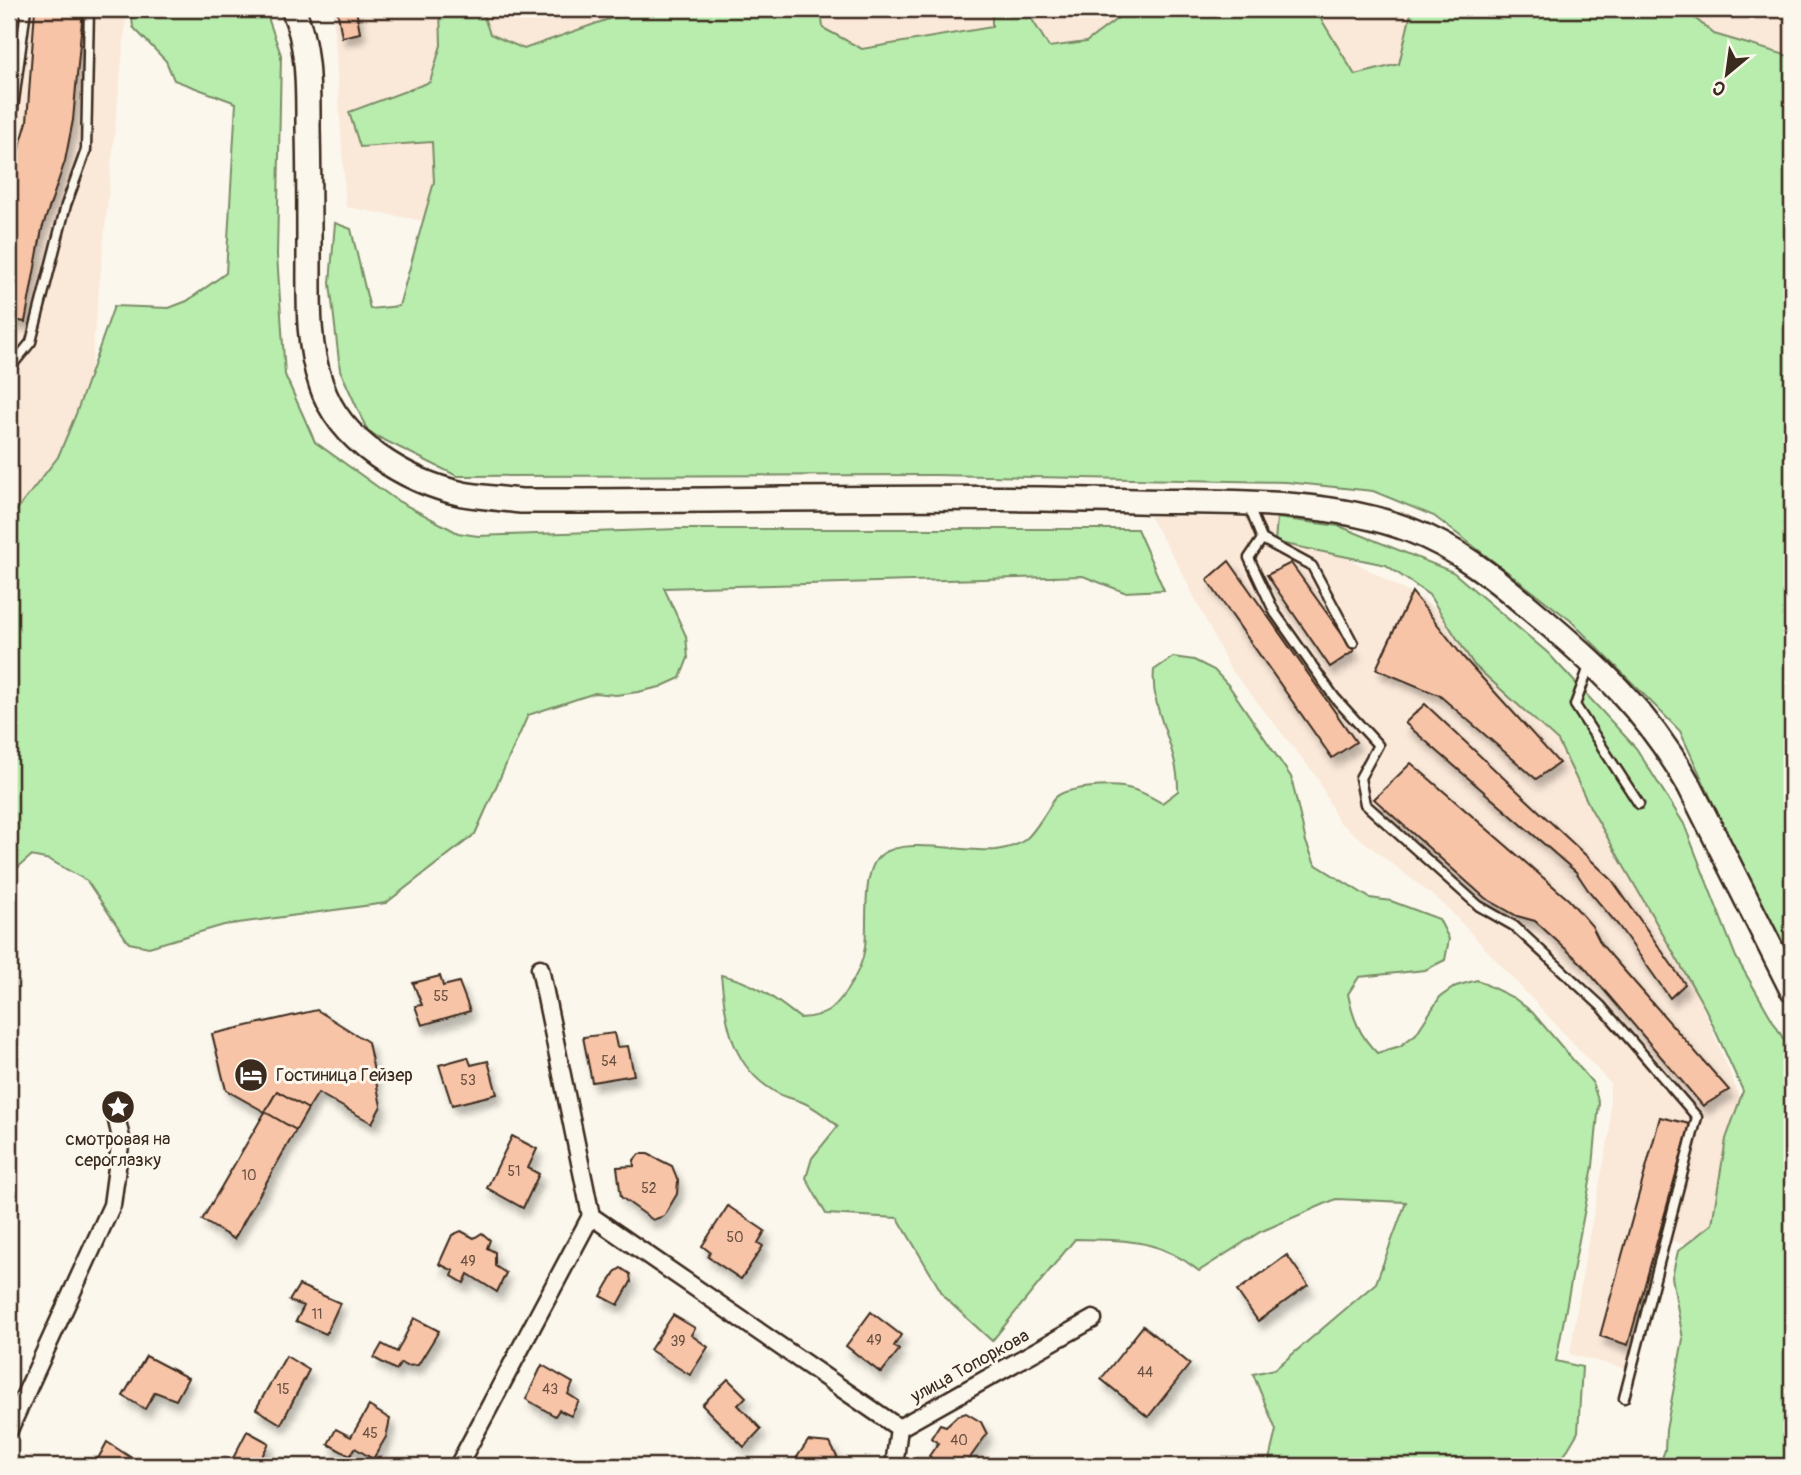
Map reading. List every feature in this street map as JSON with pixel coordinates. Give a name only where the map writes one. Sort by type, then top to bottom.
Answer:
[{"type":"main road","points":[[293,9],[302,34],[308,92],[309,296],[311,341],[318,374],[325,395],[342,423],[363,444],[401,470],[440,487],[462,493],[521,501],[1002,497],[1248,504],[1345,513],[1420,534],[1444,545],[1522,601],[1592,661],[1636,706],[1674,759],[1792,990]]},
{"type":"street","points":[[458,1466],[591,1216],[540,968]]},
{"type":"street","points":[[9,1430],[112,1205],[121,1138],[115,1112]]},
{"type":"street","points":[[591,1216],[899,1428],[894,1466]]},
{"type":"street","name":"улица Топоркова","points":[[899,1428],[1093,1319]]},
{"type":"lane","points":[[9,139],[26,9]]},
{"type":"lane","points":[[9,369],[31,342],[66,205],[86,150],[89,9]]},
{"type":"lane","points":[[1248,504],[1262,539],[1312,566],[1353,643]]},
{"type":"lane","points":[[1262,539],[1249,558],[1275,613],[1335,698],[1378,746],[1360,778],[1365,804],[1479,906],[1514,926],[1601,1006],[1697,1117],[1624,1398]]},
{"type":"lane","points":[[1592,661],[1575,705],[1639,804]]},
{"type":"shaded area","points":[[9,9],[127,9],[84,436],[9,628]]},
{"type":"shaded area","points":[[333,9],[1792,9],[1792,75],[476,230],[346,207]]},
{"type":"shaded area","points":[[1149,516],[1277,518],[1469,627],[1574,713],[1689,974],[1748,1117],[1712,1252],[1666,1239],[1634,1371],[1570,1354],[1588,1241],[1610,1132],[1610,1083],[1446,906],[1338,821],[1317,777],[1229,667],[1178,564]]},
{"type":"green space","points":[[131,9],[265,9],[281,55],[277,255],[285,375],[315,442],[396,500],[458,533],[478,536],[678,529],[1137,529],[1164,590],[1124,592],[1083,576],[664,588],[686,636],[688,658],[680,678],[660,687],[638,692],[616,695],[595,693],[528,715],[475,834],[386,903],[224,925],[149,947],[129,943],[87,881],[50,860],[31,856],[16,869],[12,891],[14,935],[9,960],[9,520],[58,457],[114,306],[169,308],[187,301],[226,273],[236,103],[174,80],[166,61],[133,27]]},
{"type":"green space","points":[[440,9],[481,9],[490,34],[524,49],[637,9],[821,9],[823,28],[862,49],[992,27],[992,9],[1028,9],[1049,47],[1086,42],[1130,9],[1180,12],[1194,9],[1315,9],[1355,75],[1399,64],[1412,9],[1684,9],[1714,34],[1792,57],[1792,969],[1781,952],[1680,731],[1570,620],[1434,516],[1373,491],[1286,482],[936,475],[457,476],[368,432],[340,370],[330,283],[335,223],[351,229],[370,309],[399,306],[434,182],[432,142],[360,147],[349,112],[430,82],[441,45]]},
{"type":"green space","points":[[1277,518],[1339,526],[1453,572],[1548,653],[1636,748],[1684,824],[1736,957],[1792,1054],[1792,1466],[1659,1466],[1665,1450],[1666,1430],[1683,1339],[1672,1277],[1678,1251],[1712,1224],[1726,1139],[1743,1091],[1705,1008],[1590,807],[1558,741],[1474,665],[1429,595],[1386,565],[1275,542]]},
{"type":"green space","points":[[1173,657],[1194,660],[1214,670],[1229,686],[1291,777],[1306,842],[1315,864],[1370,898],[1391,901],[1439,919],[1449,939],[1445,960],[1425,970],[1359,977],[1348,994],[1358,1026],[1377,1053],[1400,1046],[1416,1034],[1440,997],[1456,986],[1477,980],[1514,998],[1532,1012],[1592,1082],[1599,1103],[1593,1166],[1556,1361],[1582,1367],[1578,1432],[1558,1466],[1261,1466],[1269,1460],[1276,1430],[1253,1374],[1275,1369],[1376,1283],[1406,1202],[1336,1199],[1260,1232],[1199,1271],[1169,1252],[1140,1243],[1075,1239],[992,1341],[945,1298],[898,1218],[826,1214],[806,1178],[812,1158],[838,1126],[812,1107],[764,1085],[741,1059],[729,1028],[721,975],[754,987],[800,1018],[828,1012],[850,985],[863,959],[870,872],[881,855],[892,849],[919,846],[996,850],[1015,846],[1032,833],[1056,797],[1078,789],[1123,787],[1162,803],[1178,791],[1174,759],[1160,716],[1154,686],[1154,670]]},
{"type":"building","points":[[35,9],[83,9],[73,120],[65,161],[42,229],[25,322],[9,319],[9,183],[27,122]]},
{"type":"building","points":[[337,9],[356,9],[360,33],[342,37]]},
{"type":"building","points":[[1229,561],[1356,742],[1332,758],[1207,580]]},
{"type":"building","points":[[1291,563],[1354,651],[1330,667],[1267,575]]},
{"type":"building","points":[[1412,592],[1464,658],[1559,763],[1536,779],[1439,695],[1376,669]]},
{"type":"building","points":[[1425,704],[1612,880],[1685,984],[1670,998],[1576,872],[1405,723]]},
{"type":"building","points":[[1411,763],[1569,900],[1592,926],[1601,944],[1729,1090],[1703,1106],[1580,962],[1535,921],[1517,916],[1485,898],[1374,799]]},
{"type":"building","points":[[440,976],[443,986],[459,982],[470,1011],[422,1025],[415,1006],[422,1005],[413,983]]},
{"type":"building","points":[[317,1010],[368,1042],[381,1106],[372,1123],[318,1093],[308,1109],[277,1091],[265,1112],[226,1090],[212,1034]]},
{"type":"building","points":[[614,1033],[617,1047],[628,1046],[634,1075],[592,1082],[583,1037]]},
{"type":"building","points":[[468,1057],[471,1065],[488,1061],[497,1094],[452,1105],[439,1065]]},
{"type":"building","points":[[277,1091],[308,1109],[296,1130],[265,1112]]},
{"type":"building","points":[[265,1112],[296,1130],[234,1239],[202,1220]]},
{"type":"building","points":[[1660,1117],[1690,1124],[1628,1345],[1600,1336]]},
{"type":"building","points":[[512,1136],[537,1149],[528,1168],[539,1174],[523,1208],[487,1188]]},
{"type":"building","points":[[639,1154],[648,1154],[672,1166],[678,1181],[677,1194],[664,1216],[653,1220],[621,1197],[617,1167],[634,1166],[634,1160]]},
{"type":"building","points":[[728,1206],[765,1231],[758,1243],[763,1246],[741,1279],[708,1257],[710,1252],[702,1246]]},
{"type":"building","points":[[461,1231],[474,1238],[482,1233],[490,1240],[487,1248],[495,1252],[495,1266],[506,1273],[497,1292],[468,1274],[464,1283],[452,1276],[454,1271],[439,1264],[452,1235]]},
{"type":"building","points":[[1287,1255],[1308,1285],[1258,1321],[1237,1291]]},
{"type":"building","points":[[621,1268],[630,1274],[631,1282],[618,1305],[601,1296],[615,1272]]},
{"type":"building","points":[[299,1285],[340,1303],[326,1334],[296,1321],[304,1306],[289,1301]]},
{"type":"building","points":[[871,1312],[901,1335],[894,1346],[899,1350],[881,1373],[846,1346]]},
{"type":"building","points":[[673,1315],[695,1328],[691,1335],[708,1347],[690,1375],[650,1350]]},
{"type":"building","points":[[414,1318],[439,1331],[418,1365],[406,1366],[401,1363],[396,1370],[374,1358],[382,1344],[397,1352]]},
{"type":"building","points":[[1143,1326],[1190,1364],[1148,1417],[1101,1379]]},
{"type":"building","points":[[146,1356],[188,1378],[176,1400],[155,1392],[145,1409],[123,1396]]},
{"type":"building","points":[[286,1356],[309,1370],[281,1424],[256,1409]]},
{"type":"building","points":[[542,1365],[573,1383],[568,1394],[579,1401],[571,1416],[559,1410],[555,1416],[526,1399]]},
{"type":"building","points":[[728,1379],[746,1397],[738,1405],[761,1429],[744,1447],[702,1405]]},
{"type":"building","points":[[369,1406],[390,1419],[386,1437],[373,1459],[355,1448],[350,1456],[328,1444],[336,1429],[351,1437]]},
{"type":"building","points":[[966,1413],[981,1422],[987,1434],[964,1466],[942,1466],[929,1456],[938,1443],[931,1438],[940,1424],[946,1426],[957,1416]]},
{"type":"building","points":[[247,1431],[269,1443],[257,1466],[229,1466]]},
{"type":"building","points":[[808,1441],[830,1443],[844,1466],[791,1466]]},
{"type":"building","points":[[107,1442],[141,1464],[140,1466],[94,1466]]},
{"type":"place","name":"Гостиница Гейзер","points":[[251,1075]]},
{"type":"place","name":"смотровая на сероглазку","points":[[118,1107]]}]
